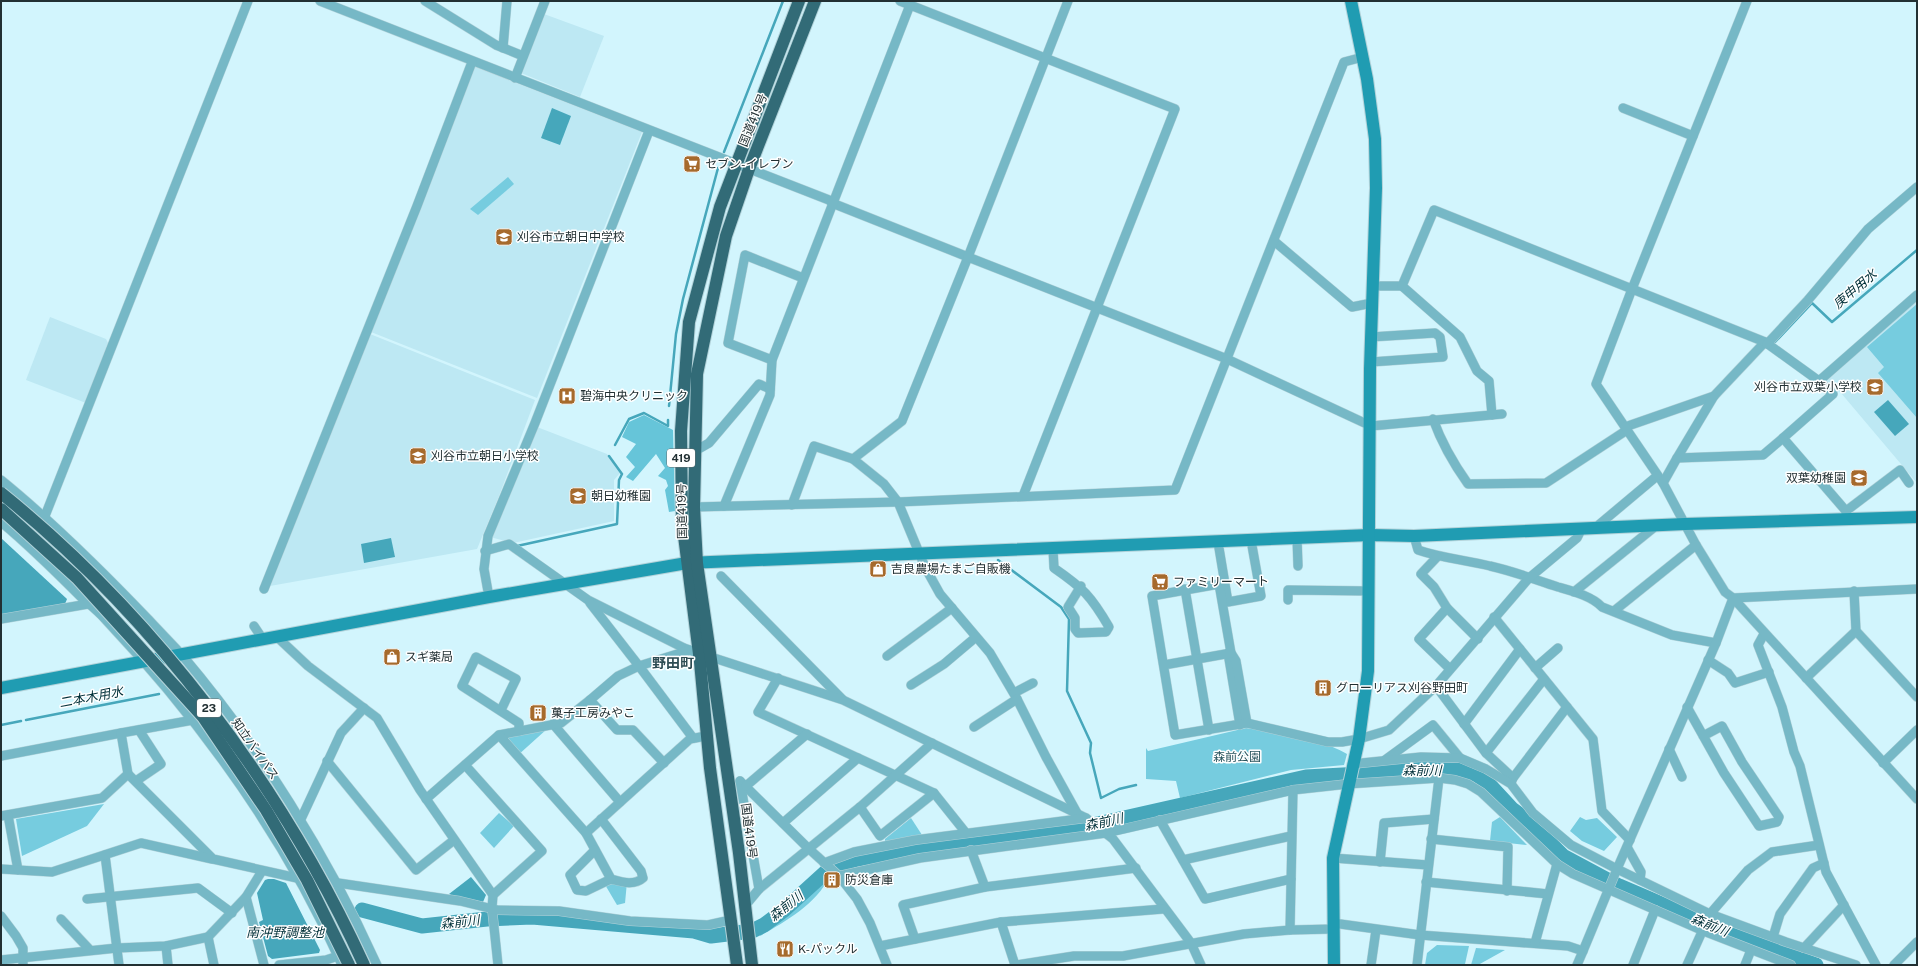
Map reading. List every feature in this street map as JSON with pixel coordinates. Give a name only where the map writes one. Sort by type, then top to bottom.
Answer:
[{"type":"highway","name":"国道419号","points":[[751,964],[739,853],[711,658],[682,520],[680,431],[689,322],[720,207],[735,164],[799,1]]},
{"type":"highway","name":"国道419号","points":[[737,965],[734,944],[729,926],[694,651],[692,563],[697,374],[726,236],[749,170],[815,1]]},
{"type":"highway","name":"知立バイパス","points":[[1,493],[90,572],[150,635],[209,709],[275,802],[318,875],[364,965]]},
{"type":"highway","name":"知立バイパス","points":[[1,509],[77,578],[204,718],[266,810],[307,880],[349,965]]},
{"type":"street","points":[[27,544],[46,517],[248,1]]},
{"type":"street","points":[[425,1],[504,48],[523,56]]},
{"type":"street","points":[[504,48],[507,1]]},
{"type":"street","points":[[515,78],[545,1]]},
{"type":"street","points":[[900,1],[1175,109],[1023,496]]},
{"type":"street","points":[[854,459],[902,421],[1068,1]]},
{"type":"street","points":[[1334,965],[1333,858],[1352,764],[1359,739],[1368,671],[1371,337],[1376,188],[1375,146],[1363,57],[1351,1]]},
{"type":"street","points":[[1747,1],[1632,289],[1596,384],[1660,479],[1696,545],[1725,592],[1917,799]]},
{"type":"street","points":[[325,2],[472,62],[735,164],[1227,359],[1371,426],[1433,419],[1502,414]]},
{"type":"street","points":[[724,506],[770,395],[772,360],[910,5]]},
{"type":"street","points":[[694,507],[898,502],[1175,490],[1344,62],[1363,57]]},
{"type":"street","points":[[264,589],[417,206],[472,62]]},
{"type":"street","points":[[1623,108],[1693,136]]},
{"type":"street","points":[[489,597],[484,569],[485,550],[488,536],[535,423],[649,131]]},
{"type":"street","points":[[1595,528],[1660,479],[1676,458],[1714,396],[1808,300],[1868,229],[1917,187]]},
{"type":"street","points":[[1402,286],[1434,210],[1766,343],[1820,381],[1834,394],[1763,455],[1676,458]]},
{"type":"street","points":[[1274,241],[1352,307],[1372,303]]},
{"type":"street","points":[[772,360],[728,343],[745,255],[803,278]]},
{"type":"street","points":[[1372,286],[1402,286],[1460,337],[1477,371],[1489,381],[1492,415]]},
{"type":"street","points":[[1820,381],[1917,295]]},
{"type":"street","points":[[1371,337],[1435,333],[1440,337],[1443,358],[1371,362]]},
{"type":"street","points":[[695,451],[709,443],[759,384],[770,389]]},
{"type":"street","points":[[1433,419],[1442,444],[1468,484],[1546,483],[1626,429],[1714,396]]},
{"type":"street","points":[[1783,438],[1846,515]]},
{"type":"street","points":[[792,505],[814,446],[854,459],[884,484],[898,502],[925,567],[940,594],[990,653],[1016,696],[1046,757],[1077,813]]},
{"type":"street","points":[[1846,515],[1900,470],[1910,483]]},
{"type":"street","points":[[1,480],[46,517],[150,616],[229,714],[300,819],[338,883],[377,965]]},
{"type":"street","points":[[1,688],[182,655],[262,638],[489,597],[692,563],[1370,535],[1414,536],[1846,515],[1917,517]]},
{"type":"street","points":[[1,522],[27,544],[88,604],[104,617],[144,662],[193,720],[263,819],[297,878],[340,961],[279,965]]},
{"type":"street","points":[[1574,592],[1657,525]]},
{"type":"street","points":[[1244,724],[1236,661],[1230,653],[1219,584],[1152,596],[1175,735],[1244,724],[1328,742],[1342,742],[1359,739],[1389,730],[1436,686],[1529,578],[1576,538],[1582,528]]},
{"type":"street","points":[[1414,536],[1418,550],[1437,557],[1490,566],[1529,578],[1574,592],[1598,602],[1602,607],[1648,627],[1672,635],[1716,643]]},
{"type":"street","points":[[1297,538],[1298,566]]},
{"type":"street","points":[[1218,542],[1228,602],[1261,596],[1251,540]]},
{"type":"street","points":[[485,550],[509,544],[588,600],[694,651]]},
{"type":"street","points":[[1614,611],[1696,545]]},
{"type":"street","points":[[1053,549],[1054,568],[1081,586],[1090,597],[1109,627],[1106,632],[1078,632],[1075,629],[1075,618],[1068,607],[1081,586]]},
{"type":"street","points":[[1437,557],[1421,574],[1434,587],[1447,608],[1478,638]]},
{"type":"street","points":[[721,576],[843,700]]},
{"type":"street","points":[[1185,589],[1209,730]]},
{"type":"street","points":[[1732,598],[1917,589]]},
{"type":"street","points":[[1288,600],[1288,590],[1369,591]]},
{"type":"street","points":[[1854,591],[1856,631],[1917,697]]},
{"type":"street","points":[[1577,965],[1628,843],[1716,643],[1732,598]]},
{"type":"street","points":[[588,600],[693,738]]},
{"type":"street","points":[[1,619],[88,604]]},
{"type":"street","points":[[886,656],[952,608]]},
{"type":"street","points":[[1447,608],[1419,639],[1450,669]]},
{"type":"street","points":[[1494,617],[1593,739],[1602,811],[1628,843],[1641,872],[1640,880]]},
{"type":"street","points":[[254,626],[262,638]]},
{"type":"street","points":[[1806,678],[1856,631]]},
{"type":"street","points":[[1764,634],[1758,646],[1782,706],[1794,752],[1800,766],[1826,872],[1876,965]]},
{"type":"street","points":[[276,636],[308,666],[377,718],[426,800],[493,895],[492,910],[498,965]]},
{"type":"street","points":[[911,685],[944,664],[976,637]]},
{"type":"street","points":[[1535,668],[1558,648]]},
{"type":"street","points":[[1464,724],[1520,649]]},
{"type":"street","points":[[426,800],[499,735],[561,723],[618,676],[639,666],[694,651]]},
{"type":"street","points":[[1164,665],[1230,653]]},
{"type":"street","points":[[502,710],[516,679],[476,657],[462,686],[502,710],[519,723],[519,731]]},
{"type":"street","points":[[711,658],[778,678],[843,700],[1086,818],[1114,839],[1190,943],[1202,965]]},
{"type":"street","points":[[1708,660],[1728,673],[1735,683],[1769,672]]},
{"type":"street","points":[[778,678],[758,712],[934,793],[966,833]]},
{"type":"street","points":[[1486,752],[1544,679]]},
{"type":"street","points":[[974,727],[1033,683]]},
{"type":"street","points":[[1436,686],[1486,752],[1512,782],[1533,813],[1571,845],[1710,914],[1772,937],[1856,965]]},
{"type":"street","points":[[590,700],[617,730],[633,730],[664,763]]},
{"type":"street","points":[[1512,782],[1567,707]]},
{"type":"street","points":[[1687,707],[1724,773],[1759,826],[1777,822],[1780,817],[1742,762],[1722,726],[1704,736]]},
{"type":"street","points":[[300,819],[341,733],[364,708]]},
{"type":"street","points":[[1,756],[193,720]]},
{"type":"street","points":[[553,724],[620,802]]},
{"type":"street","points":[[1384,760],[1433,725],[1460,758]]},
{"type":"street","points":[[136,781],[161,764],[139,730]]},
{"type":"street","points":[[1883,763],[1917,730]]},
{"type":"street","points":[[121,733],[128,774],[213,859]]},
{"type":"street","points":[[746,786],[807,734]]},
{"type":"street","points":[[499,735],[586,833],[611,879]]},
{"type":"street","points":[[586,833],[690,739],[706,736]]},
{"type":"street","points":[[744,907],[759,889],[860,807],[932,743]]},
{"type":"street","points":[[1669,749],[1682,777]]},
{"type":"street","points":[[1352,764],[1421,757],[1460,758],[1512,782]]},
{"type":"street","points":[[783,824],[858,758]]},
{"type":"street","points":[[327,761],[416,870],[454,840]]},
{"type":"street","points":[[465,765],[542,851],[493,895]]},
{"type":"street","points":[[18,870],[5,815],[102,798],[128,774]]},
{"type":"street","points":[[1417,965],[1439,778]]},
{"type":"street","points":[[839,876],[920,858],[1106,833],[1293,790],[1348,784],[1439,778],[1455,780],[1468,784],[1481,792],[1557,864],[1573,874],[1701,930],[1790,965]]},
{"type":"street","points":[[759,889],[740,781],[808,848],[839,876],[857,899],[880,946],[887,965]]},
{"type":"street","points":[[1290,930],[1293,790]]},
{"type":"street","points":[[860,807],[880,836],[934,793]]},
{"type":"street","points":[[824,863],[854,852],[915,840],[1086,818]]},
{"type":"street","points":[[595,850],[570,875],[577,890],[586,891],[611,879],[626,883],[639,882],[643,878],[642,871],[601,819]]},
{"type":"street","points":[[1380,862],[1384,823],[1434,819]]},
{"type":"street","points":[[1160,820],[1205,900],[1291,879]]},
{"type":"street","points":[[1183,860],[1291,836]]},
{"type":"street","points":[[1431,839],[1508,847],[1507,891]]},
{"type":"street","points":[[1,869],[52,872],[141,843],[297,878]]},
{"type":"street","points":[[1688,965],[1701,930],[1710,914],[1748,870],[1772,852],[1819,846]]},
{"type":"street","points":[[971,850],[985,886]]},
{"type":"street","points":[[105,855],[120,965]]},
{"type":"street","points":[[1333,858],[1428,865]]},
{"type":"street","points":[[1535,943],[1557,864]]},
{"type":"street","points":[[1772,937],[1780,914],[1813,868],[1824,864]]},
{"type":"street","points":[[915,939],[903,905],[985,886],[1136,868]]},
{"type":"street","points":[[1,960],[22,961],[90,950],[166,946],[208,937],[246,897],[262,871]]},
{"type":"street","points":[[1426,882],[1548,894]]},
{"type":"street","points":[[338,883],[452,900],[492,910],[559,911],[630,921],[729,926]]},
{"type":"street","points":[[87,899],[198,888],[232,913]]},
{"type":"street","points":[[246,897],[264,965]]},
{"type":"street","points":[[1804,948],[1844,905]]},
{"type":"street","points":[[880,946],[1001,922],[1163,908]]},
{"type":"street","points":[[1633,965],[1655,910]]},
{"type":"street","points":[[1,916],[23,948],[22,961]]},
{"type":"street","points":[[61,919],[90,950]]},
{"type":"street","points":[[1001,922],[1015,965],[1074,956],[1123,956],[1244,934],[1333,926],[1420,935],[1568,946],[1583,951]]},
{"type":"street","points":[[1372,965],[1376,930]]},
{"type":"street","points":[[208,937],[214,965]]},
{"type":"street","points":[[1894,965],[1917,942]]},
{"type":"street","points":[[166,946],[168,965]]},
{"type":"street","points":[[1745,965],[1751,950]]},
{"type":"shaded area","points":[[544,14],[604,36],[580,97],[521,73]]},
{"type":"shaded area","name":"刈谷市立朝日中学校","points":[[475,67],[642,132],[537,398],[371,332]]},
{"type":"shaded area","name":"刈谷市立双葉小学校","points":[[1917,300],[1917,483],[1841,393],[1826,382],[1825,378]]},
{"type":"shaded area","points":[[50,317],[106,339],[108,343],[86,403],[26,380]]},
{"type":"shaded area","name":"刈谷市立朝日小学校","points":[[370,334],[535,400],[499,496],[477,549],[270,586]]},
{"type":"shaded area","points":[[644,415],[673,430],[675,511],[669,512],[665,490],[668,486],[666,480],[658,476],[665,468],[656,454],[633,481],[626,477],[635,467],[626,457],[636,444],[622,437],[629,422]]},
{"type":"shaded area","points":[[537,427],[607,454],[620,473],[614,480],[614,521],[513,543],[490,537]]},
{"type":"green space","points":[[508,177],[514,184],[478,215],[470,209]]},
{"type":"green space","points":[[1917,304],[1917,418],[1878,373],[1884,367],[1867,347]]},
{"type":"green space","name":"森前公園","points":[[1246,728],[1270,731],[1325,744],[1347,754],[1344,765],[1291,770],[1180,798],[1176,781],[1146,779],[1146,748],[1148,751]]},
{"type":"green space","points":[[547,729],[517,756],[507,736]]},
{"type":"green space","points":[[104,804],[87,826],[22,856],[16,819]]},
{"type":"green space","points":[[499,813],[514,826],[494,848],[480,833]]},
{"type":"green space","points":[[1500,817],[1527,845],[1490,841],[1492,822]]},
{"type":"green space","points":[[1580,817],[1586,820],[1597,818],[1617,837],[1604,851],[1582,841],[1570,831]]},
{"type":"green space","points":[[911,818],[924,838],[885,845],[885,839]]},
{"type":"green space","points":[[822,877],[828,878],[823,887],[808,904],[789,919],[760,936],[763,928],[786,911]]},
{"type":"green space","points":[[627,882],[625,903],[617,905],[604,883]]},
{"type":"green space","points":[[1437,945],[1469,946],[1465,964],[1425,965],[1427,953]]},
{"type":"green space","points":[[1476,948],[1505,950],[1478,965],[1471,965]]},
{"type":"water","points":[[552,108],[571,116],[560,145],[541,138]]},
{"type":"water","points":[[1888,400],[1909,424],[1895,436],[1874,412]]},
{"type":"water","points":[[1,538],[67,599],[65,604],[1,616]]},
{"type":"water","points":[[391,538],[395,557],[364,563],[361,544]]},
{"type":"water","points":[[471,877],[486,895],[483,902],[449,894]]},
{"type":"water","name":"南沖野調整池","points":[[274,879],[286,883],[320,950],[319,953],[272,959],[268,956],[259,922],[263,920],[257,893],[265,880]]},
{"type":"waterway","points":[[724,152],[783,1]]},
{"type":"waterway","points":[[669,406],[676,334],[683,299],[718,168]]},
{"type":"waterway","name":"庚申用水","points":[[1775,342],[1812,303],[1832,322],[1917,250]]},
{"type":"waterway","points":[[615,445],[629,419],[644,413],[668,426],[668,420]]},
{"type":"waterway","points":[[517,546],[617,524],[619,480],[622,474],[609,456]]},
{"type":"waterway","points":[[998,560],[1061,607],[1069,619],[1067,691],[1091,743],[1090,753],[1101,798],[1119,789],[1136,785]]},
{"type":"waterway","name":"二本木用水","points":[[26,720],[159,694]]},
{"type":"waterway","name":"二本木用水","points":[[1,725],[21,721]]},
{"type":"waterway","name":"森前川","points":[[362,910],[422,926],[487,919],[532,917],[694,931],[711,936],[752,931],[764,925],[784,910],[828,870],[840,864],[854,860],[917,848],[1084,827],[1306,777],[1361,774],[1398,769],[1462,770],[1477,775],[1487,782],[1512,809],[1527,820],[1563,856],[1619,886],[1713,926],[1816,965]]},
{"type":"place","name":"セブン-イレブン","points":[[692,164]]},
{"type":"place","name":"刈谷市立朝日中学校","points":[[504,237]]},
{"type":"place","name":"刈谷市立双葉小学校","points":[[1875,387]]},
{"type":"place","name":"碧海中央クリニック","points":[[567,396]]},
{"type":"place","name":"刈谷市立朝日小学校","points":[[418,456]]},
{"type":"place","name":"双葉幼稚園","points":[[1859,478]]},
{"type":"place","name":"朝日幼稚園","points":[[578,496]]},
{"type":"place","name":"吉良農場たまご自販機","points":[[878,569]]},
{"type":"place","name":"ファミリーマート","points":[[1160,582]]},
{"type":"place","name":"スギ薬局","points":[[392,657]]},
{"type":"place","name":"グローリアス刈谷野田町","points":[[1323,688]]},
{"type":"place","name":"菓子工房みやこ","points":[[538,713]]},
{"type":"place","name":"防災倉庫","points":[[832,880]]},
{"type":"place","name":"K-パックル","points":[[785,949]]},
{"type":"district","name":"野田町","points":[[673,663]]}]
